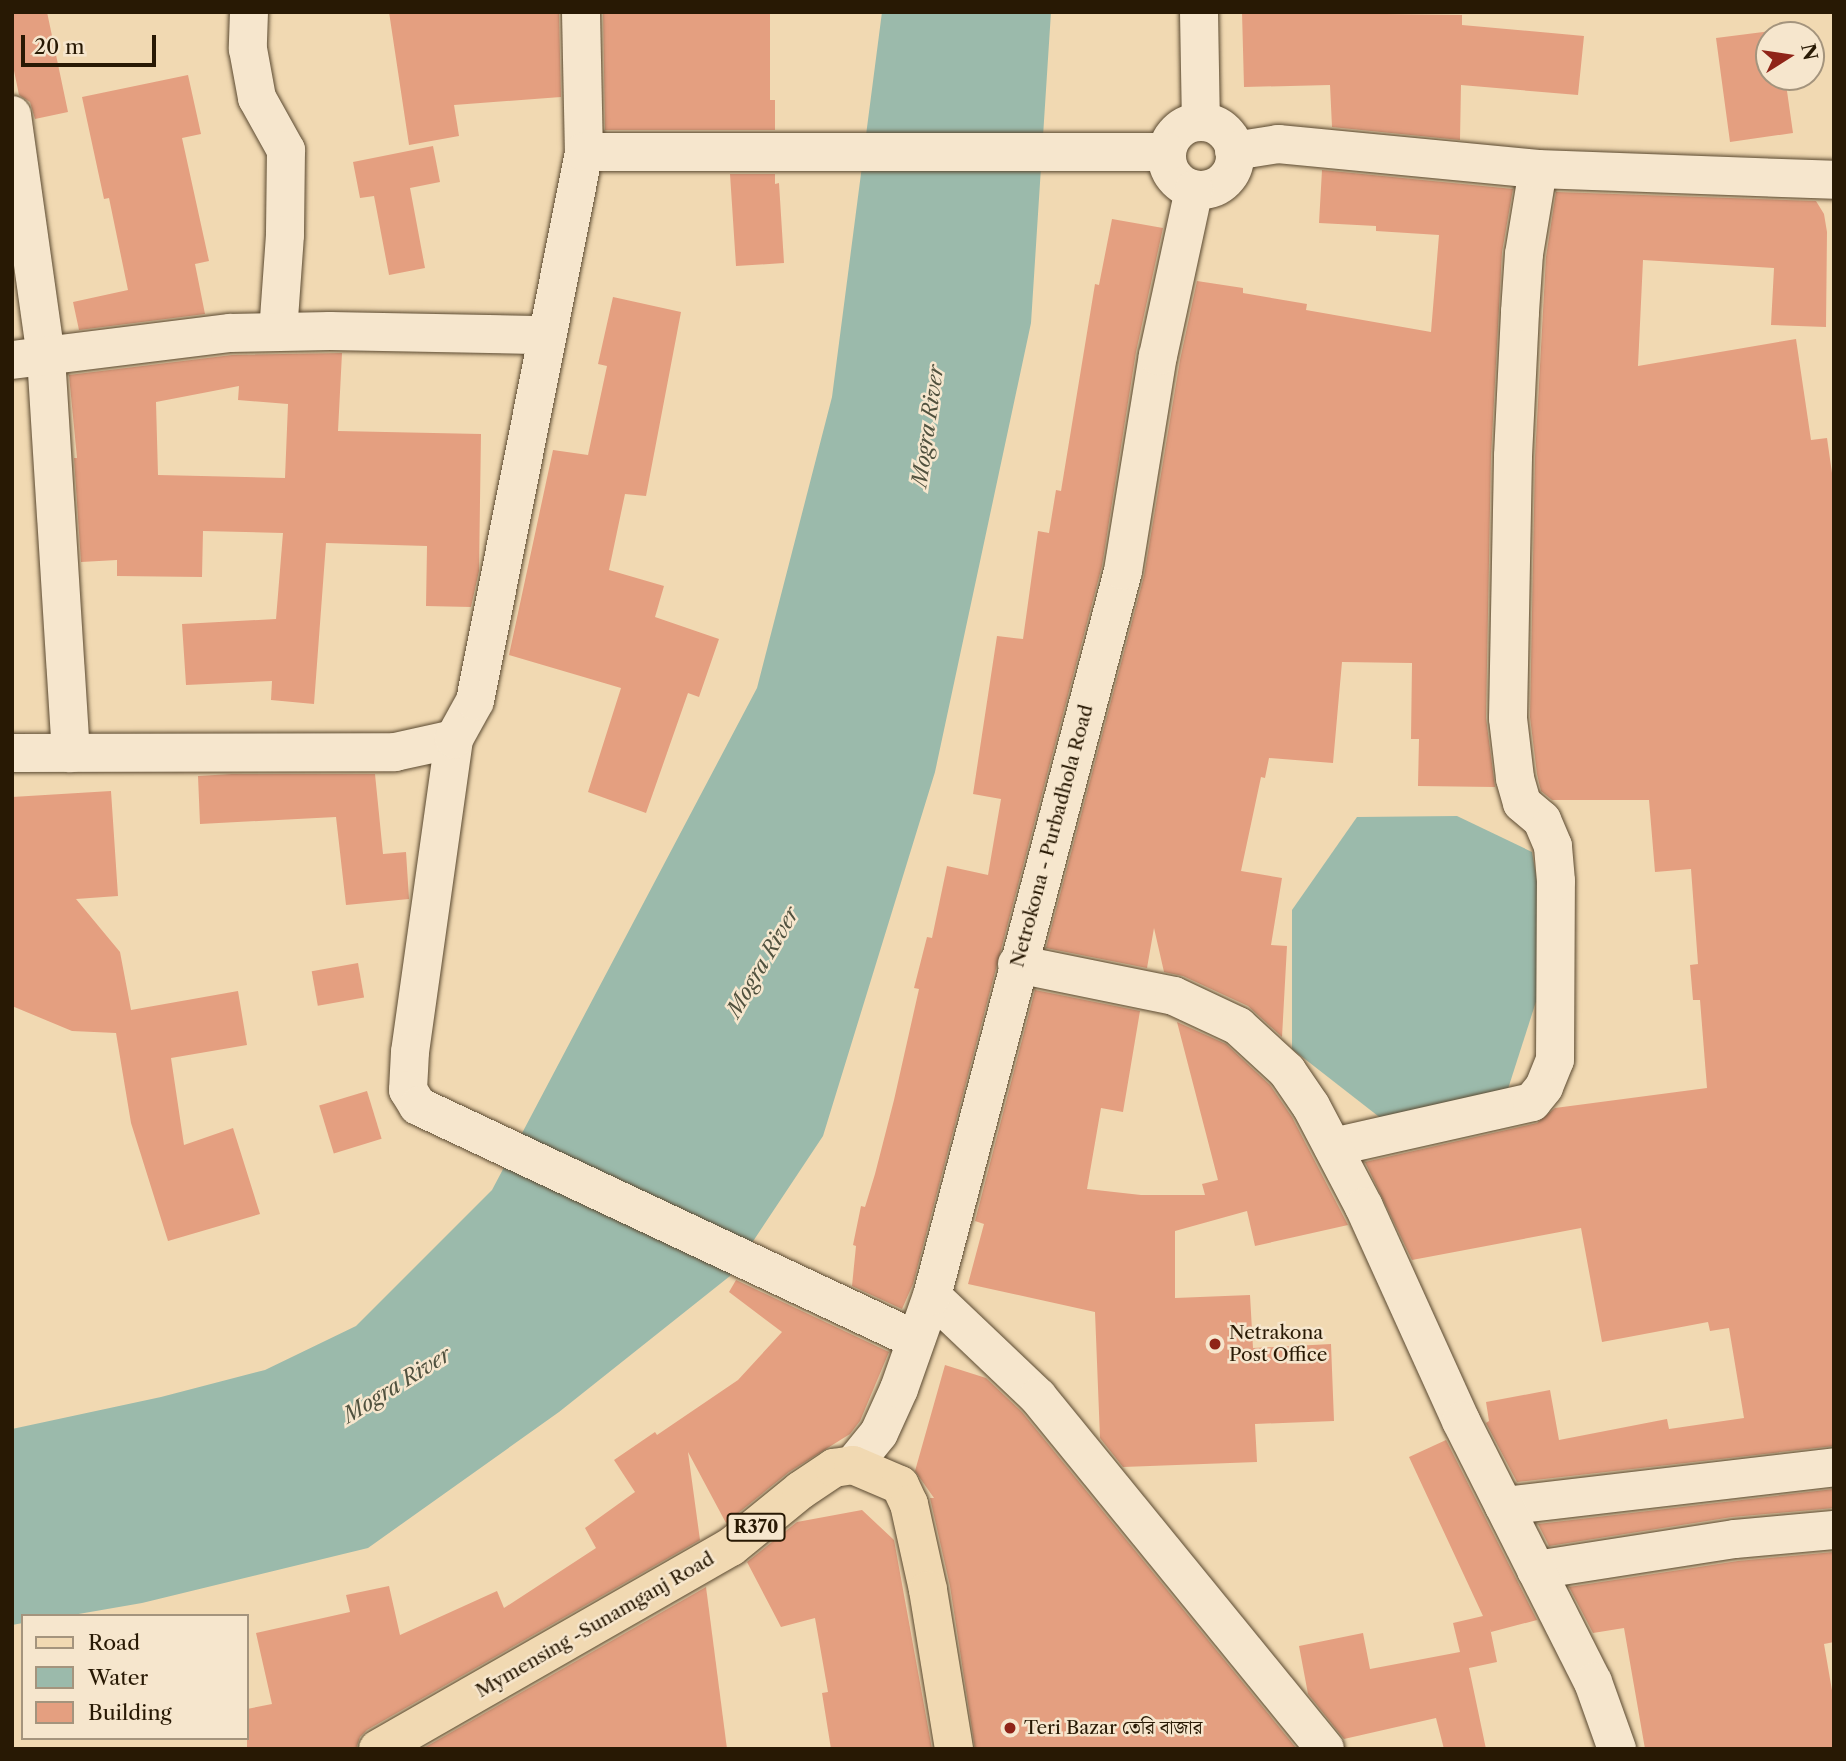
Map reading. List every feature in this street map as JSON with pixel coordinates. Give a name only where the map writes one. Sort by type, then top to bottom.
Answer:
[{"type":"main road","name":"Mymensing -Sunamganj Road","points":[[377,1749],[731,1547],[801,1490],[834,1468],[853,1465]]},
{"type":"main road","points":[[853,1465],[900,1485],[909,1504],[928,1590],[954,1749]]},
{"type":"street","points":[[249,12],[248,49],[257,98],[286,150],[285,235],[278,332]]},
{"type":"street","points":[[582,12],[584,152],[475,701],[454,739],[410,1052],[408,1090],[418,1106],[755,1267],[916,1340]]},
{"type":"street","points":[[1199,12],[1201,122]]},
{"type":"street","points":[[12,115],[29,358],[71,753]]},
{"type":"street","points":[[584,152],[1152,152],[1181,129],[1201,122],[1222,130],[1234,152],[1231,170],[1225,180],[1206,190],[1194,190],[1175,179],[1152,152]]},
{"type":"street","points":[[1234,152],[1278,144],[1538,169],[1834,180]]},
{"type":"street","points":[[1333,1147],[1532,1102],[1544,1087],[1555,1060],[1556,881],[1553,846],[1542,820],[1522,803],[1515,778],[1508,718],[1513,456],[1520,312],[1524,254],[1538,169]]},
{"type":"street","name":"Netrokona - Purbadhola Road","points":[[853,1465],[879,1433],[932,1296],[1017,964],[1123,570],[1158,356],[1194,190]]},
{"type":"street","points":[[29,358],[230,334],[547,334]]},
{"type":"street","points":[[12,752],[395,752],[454,739]]},
{"type":"street","points":[[1017,964],[1174,996],[1238,1026],[1287,1071],[1311,1106],[1333,1147],[1504,1506],[1594,1682],[1617,1749]]},
{"type":"street","points":[[932,1296],[1038,1397],[1325,1749]]},
{"type":"street","points":[[1504,1506],[1834,1467]]},
{"type":"street","points":[[1536,1570],[1735,1539],[1834,1530]]},
{"type":"water","name":"Mogra River","points":[[882,12],[1051,12],[1031,323],[935,772],[823,1136],[730,1276],[559,1412],[368,1548],[142,1603],[79,1614],[21,1614],[21,1623],[12,1625],[12,1429],[161,1397],[265,1370],[356,1326],[492,1190],[757,688],[832,397]]},
{"type":"water","points":[[1457,816],[1532,852],[1550,958],[1507,1092],[1387,1123],[1292,1049],[1292,910],[1357,817]]},
{"type":"building","points":[[12,12],[47,12],[68,112],[35,119],[30,102],[19,95],[12,61]]},
{"type":"building","points":[[389,12],[559,12],[561,97],[454,105],[459,136],[409,145]]},
{"type":"building","points":[[603,12],[770,12],[770,100],[775,100],[775,130],[605,130]]},
{"type":"building","points":[[1242,12],[1462,15],[1462,25],[1584,36],[1578,95],[1461,85],[1460,140],[1332,127],[1330,85],[1244,87]]},
{"type":"building","points":[[1755,33],[1755,91],[1787,91],[1793,133],[1730,142],[1716,38]]},
{"type":"building","points":[[188,75],[201,134],[182,138],[209,261],[195,264],[205,314],[79,330],[73,302],[128,290],[109,198],[104,199],[82,97]]},
{"type":"building","points":[[433,146],[440,182],[410,188],[425,268],[389,275],[374,196],[360,198],[353,162]]},
{"type":"building","points":[[1322,170],[1513,189],[1502,252],[1491,456],[1486,718],[1495,787],[1418,786],[1419,739],[1411,739],[1412,663],[1342,662],[1333,763],[1269,758],[1265,778],[1261,777],[1241,871],[1282,878],[1271,945],[1287,946],[1282,1037],[1248,1006],[1183,976],[1164,972],[1154,928],[1147,968],[1046,948],[1144,576],[1180,360],[1197,281],[1243,288],[1243,293],[1307,304],[1306,310],[1431,332],[1439,235],[1376,231],[1376,226],[1319,223]]},
{"type":"building","points":[[730,174],[775,174],[775,184],[779,183],[784,263],[736,266]]},
{"type":"building","points":[[1556,192],[1816,201],[1824,214],[1827,232],[1826,327],[1771,325],[1774,268],[1643,260],[1638,366],[1796,339],[1811,440],[1827,438],[1834,487],[1834,1446],[1517,1482],[1486,1423],[1489,1421],[1486,1402],[1550,1390],[1559,1440],[1667,1419],[1669,1429],[1744,1418],[1729,1328],[1710,1331],[1708,1322],[1602,1342],[1581,1228],[1412,1260],[1365,1162],[1537,1123],[1555,1108],[1707,1088],[1700,1000],[1693,1000],[1690,965],[1698,964],[1691,869],[1655,872],[1649,800],[1552,800],[1541,791],[1537,774],[1530,717],[1535,457],[1546,257]]},
{"type":"building","points":[[1112,219],[1163,228],[1136,352],[1102,566],[913,1284],[902,1309],[852,1286],[856,1246],[853,1245],[861,1206],[865,1207],[894,1100],[919,989],[914,988],[927,937],[932,938],[947,866],[988,875],[1001,799],[973,794],[997,636],[1023,639],[1038,531],[1049,533],[1056,490],[1061,491],[1095,284],[1099,285]]},
{"type":"building","points":[[613,297],[681,312],[646,496],[625,494],[609,570],[664,586],[655,617],[719,639],[699,697],[688,693],[646,813],[588,792],[621,688],[509,655],[553,450],[588,455],[607,366],[598,364]]},
{"type":"building","points":[[342,353],[338,431],[481,434],[479,571],[471,607],[426,606],[427,546],[326,543],[314,704],[271,700],[272,681],[186,685],[182,624],[276,619],[283,533],[203,531],[202,577],[117,576],[117,560],[81,562],[74,458],[77,458],[69,375],[232,355]],"holes":[[[239,386],[238,400],[288,404],[285,478],[158,475],[156,402]]]},
{"type":"building","points":[[375,774],[383,854],[406,852],[409,899],[346,905],[336,817],[200,824],[198,776]]},
{"type":"building","points":[[111,791],[118,896],[76,899],[120,952],[131,1010],[238,991],[247,1045],[171,1058],[184,1145],[233,1128],[260,1214],[168,1241],[131,1123],[116,1033],[72,1031],[12,1006],[12,797]]},
{"type":"building","points":[[358,963],[364,997],[318,1006],[312,971]]},
{"type":"building","points":[[1035,990],[1140,1011],[1123,1112],[1101,1108],[1087,1189],[1141,1195],[1205,1195],[1202,1184],[1218,1180],[1177,1022],[1226,1044],[1270,1085],[1292,1117],[1348,1225],[1255,1246],[1247,1211],[1175,1231],[1175,1298],[1250,1295],[1253,1348],[1331,1344],[1334,1421],[1255,1424],[1257,1462],[1123,1467],[1100,1438],[1095,1312],[968,1284],[984,1224],[975,1221]]},
{"type":"building","points":[[367,1091],[382,1139],[334,1153],[319,1106]]},
{"type":"building","points":[[736,1280],[889,1352],[860,1421],[850,1434],[789,1472],[726,1523],[688,1452],[700,1540],[367,1730],[360,1737],[356,1749],[247,1749],[248,1709],[272,1704],[256,1633],[350,1612],[346,1595],[389,1586],[400,1635],[497,1591],[504,1608],[596,1548],[585,1528],[635,1492],[614,1460],[655,1432],[657,1435],[738,1380],[782,1332],[729,1292]]},
{"type":"building","points":[[945,1365],[986,1378],[1022,1412],[1297,1749],[975,1749],[950,1586],[930,1498],[934,1498],[915,1471]]},
{"type":"building","points":[[1446,1440],[1537,1620],[1491,1632],[1490,1628],[1497,1662],[1469,1668],[1486,1749],[1444,1749],[1436,1718],[1344,1739],[1308,1694],[1299,1646],[1363,1633],[1370,1669],[1460,1652],[1453,1623],[1483,1616],[1409,1457]]},
{"type":"building","points":[[1834,1489],[1834,1508],[1732,1517],[1549,1546],[1538,1524]]},
{"type":"building","points":[[862,1510],[894,1540],[932,1749],[831,1749],[822,1693],[828,1692],[815,1618],[781,1627],[747,1562],[797,1522]]},
{"type":"building","points":[[1834,1552],[1834,1642],[1824,1644],[1834,1702],[1834,1749],[1645,1749],[1624,1628],[1593,1633],[1569,1587],[1738,1561]]},
{"type":"building","points":[[706,1587],[727,1749],[422,1749]]},
{"type":"place","name":"Netrakona Post Office","points":[[1215,1344]]},
{"type":"place","name":"Teri Bazar তেরি বাজার","points":[[1010,1728]]}]
